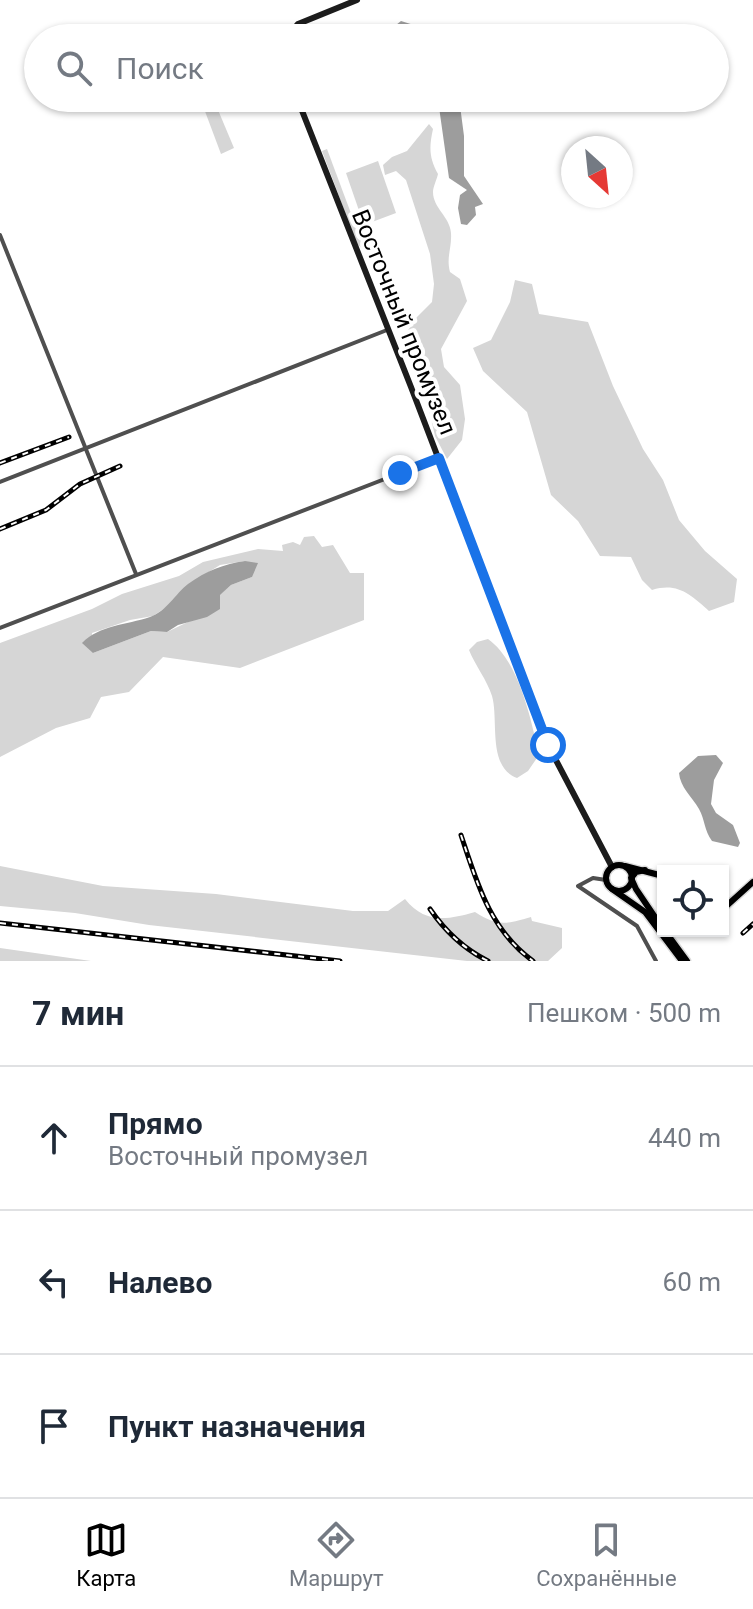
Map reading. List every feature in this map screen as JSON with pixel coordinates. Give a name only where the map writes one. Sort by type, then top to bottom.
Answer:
[{"type":"main road","points":[[621,865],[628,869],[636,889],[657,920]]},
{"type":"main road","points":[[657,874],[621,865],[612,867],[606,880],[612,889],[645,912],[685,961]]},
{"type":"main road","points":[[612,889],[625,889],[636,872],[645,870]]},
{"type":"main road","points":[[729,904],[753,882]]},
{"type":"main road","points":[[669,937],[685,961]]},
{"type":"street","points":[[298,24],[357,0]]},
{"type":"street","name":"Восточный промузел","points":[[302,112],[548,745],[612,867]]},
{"type":"street","points":[[0,235],[136,574]]},
{"type":"street","points":[[0,482],[387,330]]},
{"type":"street","points":[[0,628],[439,458]]},
{"type":"street","points":[[606,880],[593,878],[578,886],[637,926],[656,961]]},
{"type":"shaded area","points":[[205,112],[219,112],[234,148],[221,154]]},
{"type":"shaded area","points":[[440,112],[461,112],[464,176],[483,204],[475,207],[476,215],[467,225],[461,224],[458,208],[460,195],[467,190],[449,178]]},
{"type":"shaded area","points":[[429,124],[433,129],[431,157],[438,174],[434,198],[450,227],[450,272],[460,279],[467,301],[441,349],[444,367],[460,385],[465,419],[462,440],[447,459],[435,436],[423,384],[407,356],[403,338],[416,318],[432,302],[434,284],[430,254],[406,180],[396,171],[385,175],[383,165],[407,151]]},
{"type":"shaded area","points":[[327,149],[365,251],[357,244],[322,151]]},
{"type":"shaded area","points":[[378,161],[396,213],[364,225],[346,173]]},
{"type":"shaded area","points":[[515,280],[532,284],[539,314],[588,322],[613,386],[643,449],[663,480],[679,520],[705,551],[737,579],[734,602],[709,611],[690,595],[677,589],[652,590],[642,580],[631,557],[600,556],[578,521],[551,495],[527,412],[483,371],[473,348],[491,340],[510,302]]},
{"type":"shaded area","points":[[314,536],[322,547],[333,545],[350,573],[364,573],[364,620],[240,668],[163,657],[129,692],[101,697],[90,718],[56,728],[0,757],[0,643],[92,609],[122,594],[179,576],[203,562],[258,549],[283,551],[282,545],[293,542],[300,545],[304,537]],"holes":[[[245,561],[252,577],[231,585],[190,621],[167,632],[151,631],[93,653],[92,633],[153,616],[171,604],[188,585],[220,565]]]},
{"type":"shaded area","points":[[245,561],[258,563],[252,577],[231,585],[220,595],[220,609],[207,617],[178,625],[167,632],[151,631],[93,653],[82,643],[105,629],[156,614],[195,579],[215,569]]},
{"type":"shaded area","points":[[488,639],[499,649],[516,676],[528,708],[539,755],[528,771],[517,778],[501,764],[492,696],[469,650],[477,642]]},
{"type":"shaded area","points":[[716,755],[723,763],[714,780],[711,804],[716,813],[733,825],[740,843],[738,847],[712,841],[699,809],[680,778],[679,773],[698,756]]},
{"type":"shaded area","points":[[0,866],[103,886],[216,894],[353,911],[388,911],[405,899],[420,913],[437,918],[475,912],[502,923],[531,917],[532,921],[562,928],[562,948],[548,961],[467,961],[0,906]]},
{"type":"shaded area","points":[[0,948],[91,961],[0,961]]},
{"type":"railway","points":[[0,463],[69,437]]},
{"type":"railway","points":[[0,529],[46,510],[80,484],[120,466]]},
{"type":"railway","points":[[461,835],[479,888],[496,920],[518,949],[533,961]]},
{"type":"railway","points":[[430,909],[456,939],[488,961]]},
{"type":"railway","points":[[0,923],[340,961]]},
{"type":"railway","points":[[743,933],[753,924]]},
{"type":"route","points":[[400,473],[439,458],[548,745]]}]
